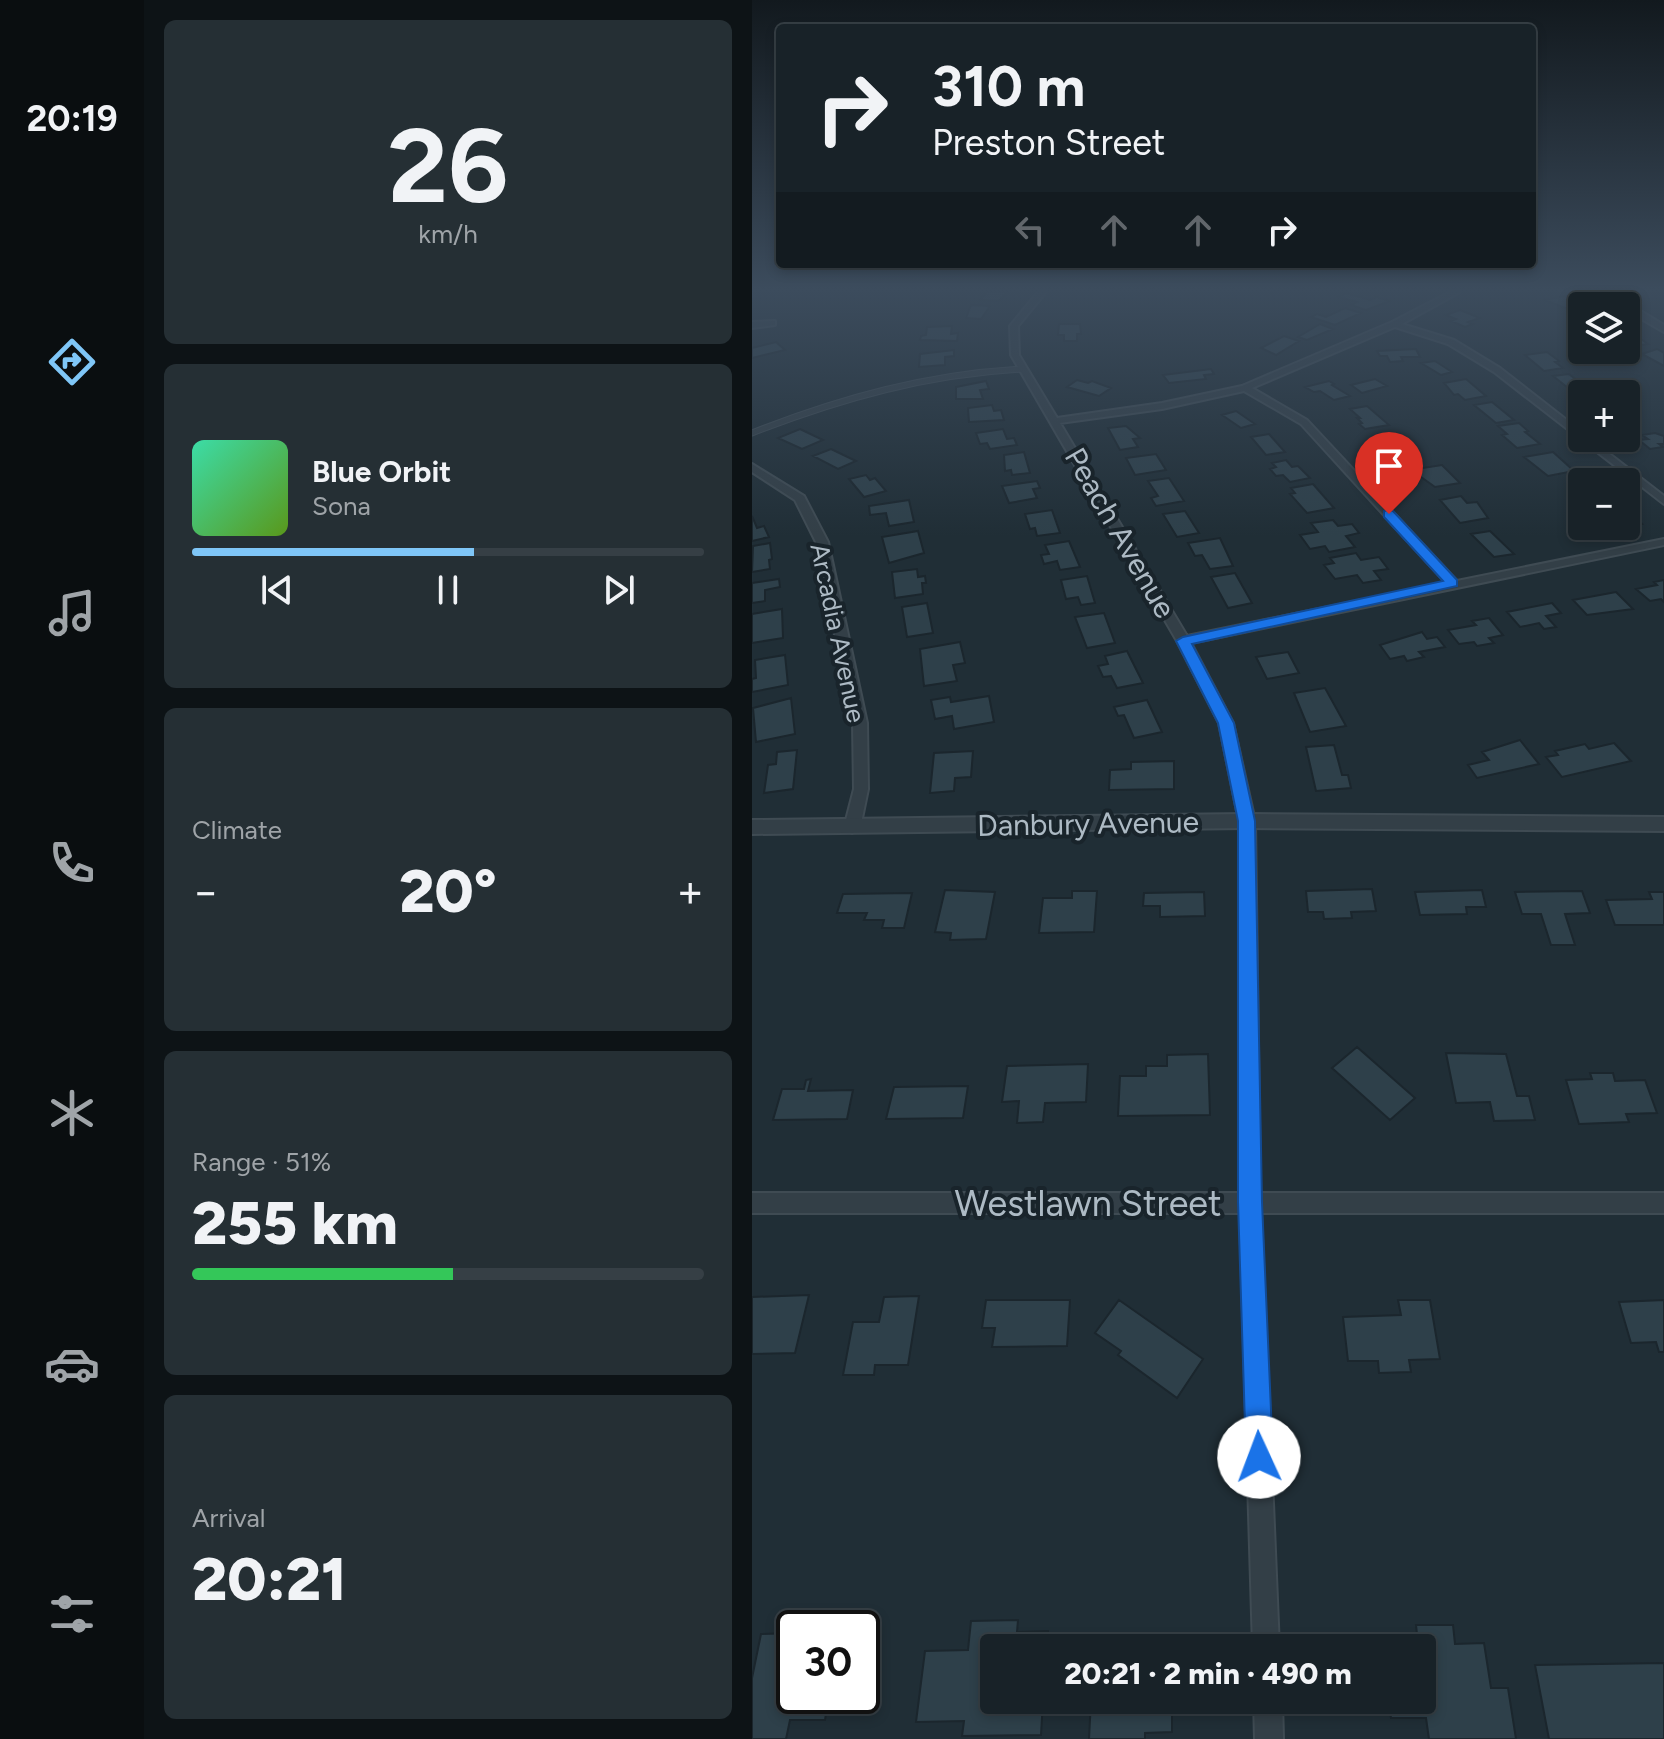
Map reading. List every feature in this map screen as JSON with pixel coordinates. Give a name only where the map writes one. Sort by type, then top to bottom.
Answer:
[{"type":"street","name":"Peach Avenue","points":[[1026,373],[1183,641],[1226,723],[1247,821],[1250,1202],[1265,1634]]},
{"type":"street","points":[[1055,421],[1162,406],[1245,388],[1280,373]]},
{"type":"street","points":[[1501,373],[1568,427]]},
{"type":"street","points":[[1245,388],[1304,422],[1452,583]]},
{"type":"street","points":[[1600,452],[1664,501]]},
{"type":"street","name":"Arcadia Avenue","points":[[752,467],[800,498],[822,542],[860,723],[861,789],[852,828]]},
{"type":"street","points":[[1183,641],[1452,583],[1664,542]]},
{"type":"street","name":"Danbury Avenue","points":[[752,827],[1247,821],[1664,824]]},
{"type":"street","name":"Westlawn Street","points":[[752,1203],[1664,1203]]},
{"type":"street","points":[[1268,1714],[1269,1739]]},
{"type":"lane","points":[[752,433],[859,393],[957,373]]},
{"type":"building","points":[[1214,374],[1204,375],[1206,379],[1169,383],[1163,375]]},
{"type":"building","points":[[1569,374],[1576,380],[1568,380],[1568,388],[1553,376]]},
{"type":"building","points":[[1375,379],[1387,386],[1362,393],[1351,385]]},
{"type":"building","points":[[1466,379],[1486,396],[1465,400],[1458,394],[1454,395],[1444,383]]},
{"type":"building","points":[[1077,380],[1092,381],[1111,388],[1099,396],[1067,387]]},
{"type":"building","points":[[986,381],[989,389],[980,390],[983,399],[956,399],[956,387]]},
{"type":"building","points":[[1329,381],[1350,396],[1334,400],[1320,391],[1314,392],[1305,387]]},
{"type":"building","points":[[1492,402],[1514,420],[1496,423],[1474,405]]},
{"type":"building","points":[[992,405],[994,411],[1001,410],[1004,420],[969,422],[968,408]]},
{"type":"building","points":[[1367,406],[1389,425],[1365,429],[1359,424],[1362,423],[1357,418],[1360,418],[1350,409]]},
{"type":"building","points":[[1236,411],[1255,424],[1241,428],[1222,415]]},
{"type":"building","points":[[1519,423],[1540,444],[1517,448],[1502,435],[1507,434],[1498,426]]},
{"type":"building","points":[[1126,426],[1140,438],[1133,439],[1138,447],[1120,450],[1108,428]]},
{"type":"building","points":[[800,429],[823,440],[802,449],[778,438]]},
{"type":"building","points":[[1003,429],[1007,439],[1014,438],[1017,445],[990,449],[987,443],[980,444],[976,433]]},
{"type":"building","points":[[1655,433],[1664,436],[1664,444],[1659,444],[1663,447],[1650,449],[1640,441],[1648,439],[1642,435]]},
{"type":"building","points":[[1269,434],[1285,452],[1266,455],[1251,437]]},
{"type":"building","points":[[831,449],[856,461],[838,469],[813,456]]},
{"type":"building","points":[[1024,452],[1030,473],[1012,475],[1011,470],[1005,471],[1004,455]]},
{"type":"building","points":[[1553,452],[1571,468],[1568,472],[1548,476],[1524,457]]},
{"type":"building","points":[[1156,454],[1166,470],[1135,475],[1126,458]]},
{"type":"building","points":[[1286,460],[1310,478],[1290,482],[1283,475],[1276,476],[1270,469],[1276,467],[1272,463]]},
{"type":"building","points":[[1420,465],[1423,468],[1442,465],[1460,483],[1435,487],[1421,477],[1415,478],[1405,467]]},
{"type":"building","points":[[866,475],[870,480],[875,478],[886,491],[864,497],[849,479]]},
{"type":"building","points":[[1169,478],[1184,501],[1156,506],[1151,498],[1158,496],[1148,481]]},
{"type":"building","points":[[1037,481],[1040,488],[1033,489],[1037,498],[1009,503],[1002,486]]},
{"type":"building","points":[[1313,484],[1334,508],[1307,513],[1290,494],[1295,493],[1291,488]]},
{"type":"building","points":[[1461,496],[1467,503],[1477,502],[1488,518],[1460,523],[1440,500]]},
{"type":"building","points":[[909,500],[914,522],[889,526],[886,513],[870,515],[869,506]]},
{"type":"building","points":[[1052,510],[1060,533],[1037,536],[1035,528],[1030,529],[1025,514]]},
{"type":"building","points":[[1185,511],[1199,533],[1177,537],[1163,514]]},
{"type":"building","points":[[752,516],[757,528],[764,526],[769,537],[752,541]]},
{"type":"building","points":[[1333,520],[1338,526],[1352,524],[1359,533],[1346,536],[1355,547],[1329,552],[1325,546],[1310,549],[1300,535],[1318,532],[1311,523]]},
{"type":"building","points":[[918,531],[924,553],[889,563],[882,537]]},
{"type":"building","points":[[1490,531],[1514,554],[1494,557],[1471,534]]},
{"type":"building","points":[[1220,538],[1233,566],[1210,569],[1202,555],[1195,556],[1188,543]]},
{"type":"building","points":[[1069,541],[1080,567],[1060,570],[1057,561],[1044,564],[1041,555],[1049,554],[1045,545]]},
{"type":"building","points":[[770,543],[770,569],[752,572],[753,546]]},
{"type":"building","points":[[1356,553],[1361,560],[1379,557],[1388,569],[1374,571],[1381,580],[1363,583],[1357,575],[1335,579],[1324,565],[1334,563],[1330,558]]},
{"type":"building","points":[[917,569],[918,577],[925,576],[923,594],[895,598],[892,572]]},
{"type":"building","points":[[1235,573],[1252,603],[1228,608],[1211,577]]},
{"type":"building","points":[[1087,576],[1095,603],[1081,605],[1078,597],[1066,599],[1061,580]]},
{"type":"building","points":[[779,579],[780,587],[765,590],[765,601],[752,603],[752,583]]},
{"type":"building","points":[[1664,580],[1664,602],[1661,599],[1650,601],[1636,589],[1657,585],[1654,582]]},
{"type":"building","points":[[1616,592],[1633,609],[1587,615],[1573,600]]},
{"type":"building","points":[[927,603],[933,633],[907,637],[902,607]]},
{"type":"building","points":[[1552,603],[1561,613],[1546,616],[1556,627],[1544,629],[1539,623],[1520,627],[1507,612]]},
{"type":"building","points":[[782,609],[783,638],[752,643],[752,614]]},
{"type":"building","points":[[1104,613],[1115,643],[1087,648],[1075,617]]},
{"type":"building","points":[[1489,618],[1503,635],[1489,638],[1494,643],[1477,646],[1474,642],[1459,644],[1448,630],[1476,625],[1472,621]]},
{"type":"building","points":[[1422,632],[1427,639],[1437,637],[1445,647],[1419,652],[1424,657],[1407,661],[1404,656],[1390,659],[1380,645]]},
{"type":"building","points":[[960,642],[965,663],[953,665],[957,681],[924,686],[920,649]]},
{"type":"building","points":[[1127,651],[1143,683],[1117,688],[1111,676],[1103,677],[1098,666],[1108,664],[1105,656]]},
{"type":"building","points":[[1288,652],[1299,673],[1267,679],[1256,657]]},
{"type":"building","points":[[785,655],[788,685],[752,692],[752,679],[756,678],[755,660]]},
{"type":"building","points":[[1325,688],[1346,726],[1310,732],[1294,693]]},
{"type":"building","points":[[989,696],[994,722],[954,729],[952,716],[935,719],[931,700],[950,697],[951,702]]},
{"type":"building","points":[[791,698],[795,734],[756,742],[753,708]]},
{"type":"building","points":[[1147,700],[1162,732],[1134,738],[1124,715],[1118,716],[1114,707]]},
{"type":"building","points":[[1520,740],[1539,764],[1477,778],[1468,765],[1489,760],[1482,752]]},
{"type":"building","points":[[1614,743],[1631,761],[1562,777],[1546,757],[1558,755],[1555,751],[1585,744],[1589,749]]},
{"type":"building","points":[[1334,745],[1342,775],[1348,775],[1351,788],[1316,791],[1306,747]]},
{"type":"building","points":[[797,750],[793,789],[764,793],[768,765],[776,764],[777,752]]},
{"type":"building","points":[[973,751],[971,777],[955,778],[954,791],[930,793],[934,753]]},
{"type":"building","points":[[1174,761],[1174,789],[1109,790],[1110,770],[1131,769],[1131,762]]},
{"type":"building","points":[[1372,889],[1376,911],[1351,912],[1352,918],[1324,919],[1323,912],[1308,912],[1306,891]]},
{"type":"building","points":[[945,890],[995,892],[986,939],[950,940],[951,933],[935,932]]},
{"type":"building","points":[[1482,890],[1486,907],[1466,907],[1467,914],[1420,915],[1415,892]]},
{"type":"building","points":[[1072,891],[1097,891],[1094,932],[1039,933],[1043,898],[1072,898]]},
{"type":"building","points":[[1582,891],[1590,913],[1565,914],[1575,945],[1551,945],[1541,914],[1522,914],[1515,892]]},
{"type":"building","points":[[1204,892],[1205,916],[1160,917],[1160,906],[1143,906],[1144,893]]},
{"type":"building","points":[[1649,892],[1664,892],[1664,925],[1615,925],[1606,900],[1652,899]]},
{"type":"building","points":[[912,893],[904,928],[882,928],[884,920],[864,920],[867,913],[837,913],[843,894]]},
{"type":"building","points":[[1357,1047],[1415,1098],[1390,1120],[1332,1068]]},
{"type":"building","points":[[1446,1053],[1506,1054],[1517,1096],[1529,1096],[1535,1120],[1494,1121],[1490,1102],[1456,1103]]},
{"type":"building","points":[[1208,1054],[1210,1115],[1118,1116],[1120,1076],[1146,1076],[1146,1066],[1167,1066],[1167,1055]]},
{"type":"building","points":[[1088,1064],[1086,1102],[1045,1103],[1043,1122],[1017,1123],[1019,1101],[1002,1102],[1007,1066]]},
{"type":"building","points":[[1590,1073],[1613,1073],[1615,1081],[1645,1080],[1657,1113],[1626,1114],[1629,1122],[1579,1124],[1566,1080],[1592,1079]]},
{"type":"building","points":[[811,1079],[808,1091],[853,1090],[847,1119],[773,1120],[782,1089],[804,1089],[806,1080]]},
{"type":"building","points":[[968,1086],[963,1118],[886,1119],[894,1087]]},
{"type":"building","points":[[809,1295],[795,1353],[752,1354],[752,1297]]},
{"type":"building","points":[[919,1296],[908,1365],[875,1365],[874,1375],[843,1375],[853,1322],[879,1322],[884,1297]]},
{"type":"building","points":[[986,1300],[1070,1300],[1067,1346],[992,1347],[995,1328],[982,1328]]},
{"type":"building","points":[[1119,1300],[1203,1359],[1177,1398],[1118,1355],[1121,1351],[1095,1333]]},
{"type":"building","points":[[1398,1300],[1430,1300],[1440,1359],[1409,1360],[1411,1372],[1379,1373],[1378,1361],[1348,1361],[1343,1317],[1401,1315]]},
{"type":"building","points":[[1664,1300],[1664,1352],[1659,1352],[1656,1342],[1631,1343],[1619,1302]]},
{"type":"building","points":[[1018,1620],[1017,1632],[1048,1631],[1048,1634],[980,1634],[980,1714],[1042,1714],[1041,1735],[962,1736],[964,1721],[916,1722],[925,1651],[968,1650],[971,1621]]},
{"type":"building","points":[[1416,1625],[1453,1625],[1455,1644],[1484,1643],[1491,1688],[1508,1688],[1516,1739],[1429,1739],[1426,1718],[1391,1718],[1391,1714],[1436,1714],[1436,1634],[1417,1634]]},
{"type":"building","points":[[761,1634],[776,1634],[776,1714],[826,1714],[825,1720],[790,1720],[786,1739],[752,1739],[752,1678]]},
{"type":"building","points":[[1664,1663],[1664,1739],[1549,1739],[1535,1665]]},
{"type":"building","points":[[1090,1714],[1172,1714],[1172,1732],[1145,1733],[1145,1739],[1089,1739]]},
{"type":"route","points":[[1259,1457],[1250,1202],[1247,821],[1226,723],[1183,641],[1452,583],[1389,514]]}]
